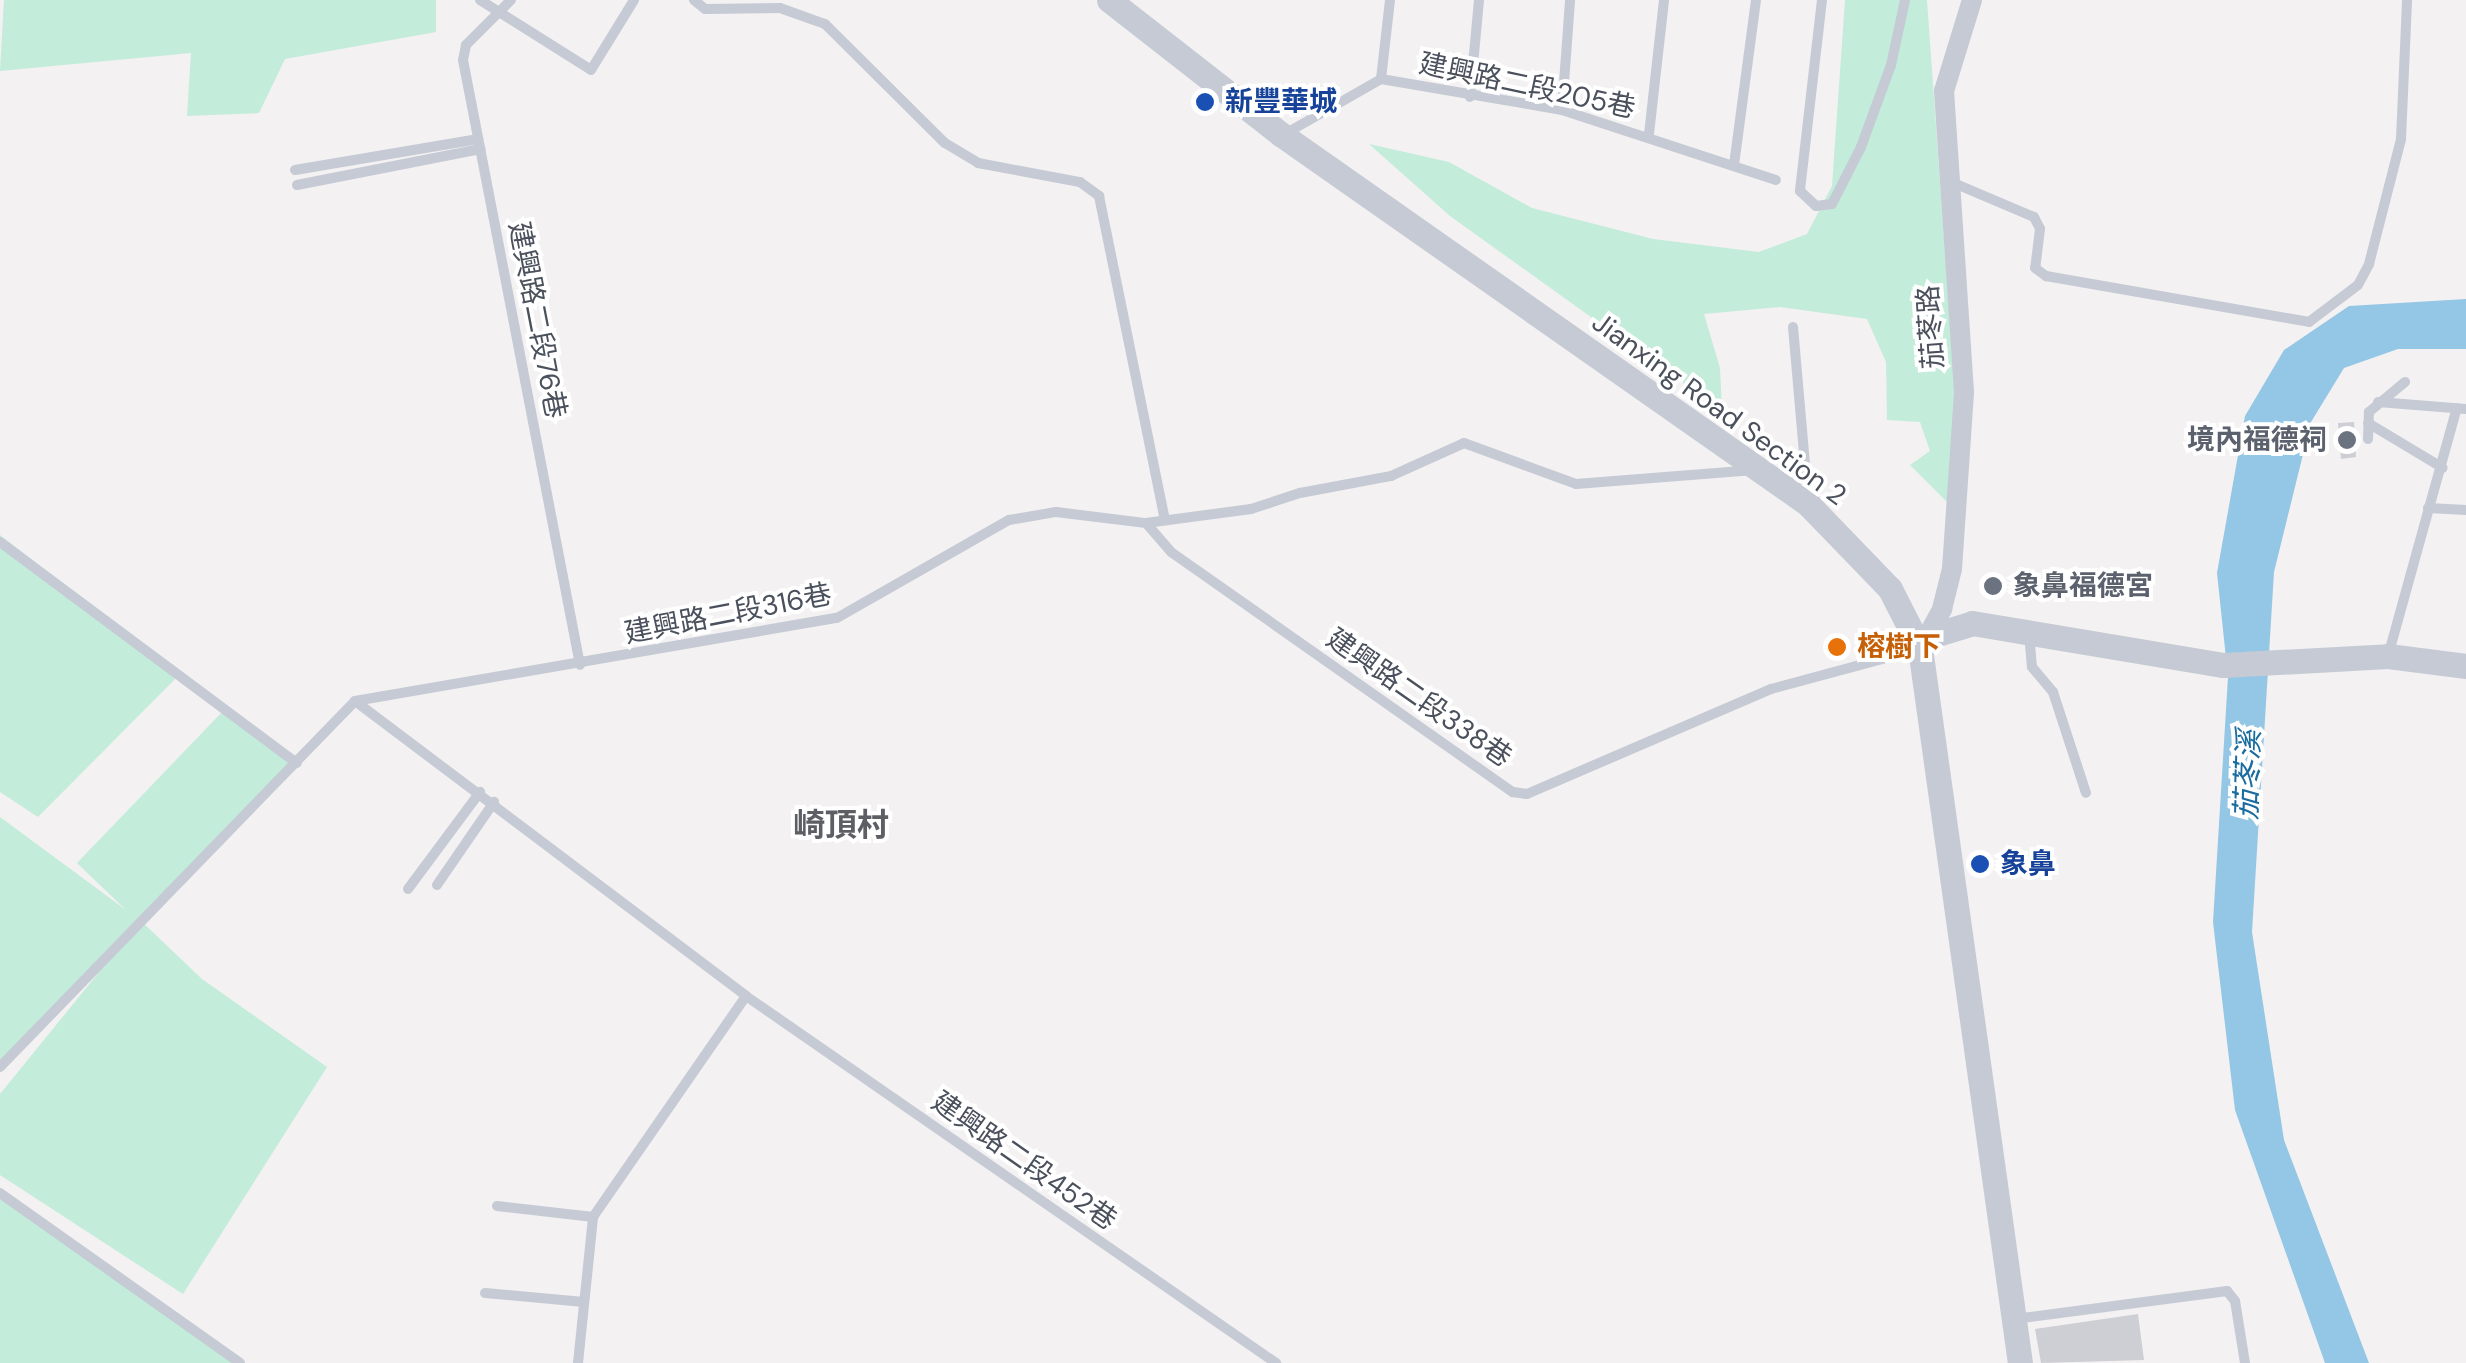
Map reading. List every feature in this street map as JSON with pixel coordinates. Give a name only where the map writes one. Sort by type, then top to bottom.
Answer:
[{"type":"street","name":"Jianxing Road Section 2","points":[[1109,0],[1282,135],[1808,504],[1890,589],[1920,648],[2020,1363]]},
{"type":"street","name":"茄苳路","points":[[1920,648],[1942,608],[1952,569],[1964,392],[1944,91],[1972,0]]},
{"type":"street","points":[[1920,648],[1936,634],[1972,623],[2224,665],[2388,656],[2466,666]]},
{"type":"lane","points":[[480,0],[525,23],[591,70],[634,0]]},
{"type":"lane","name":"建興路二段76巷","points":[[512,0],[495,11],[466,45],[463,60],[580,666]]},
{"type":"lane","points":[[694,0],[705,9],[780,8],[825,24],[962,153],[978,163],[1080,182],[1100,196],[1165,520]]},
{"type":"lane","name":"建興路二段205巷","points":[[1381,79],[1390,0]]},
{"type":"lane","points":[[1470,96],[1479,0]]},
{"type":"lane","points":[[1562,110],[1570,0]]},
{"type":"lane","points":[[1649,134],[1664,0]]},
{"type":"lane","points":[[1734,165],[1756,0]]},
{"type":"lane","points":[[1822,0],[1800,191],[1816,206],[1832,204],[1861,146],[1891,66],[1905,0]]},
{"type":"lane","points":[[1948,180],[2034,217],[2038,274],[2309,322],[2358,285],[2370,264],[2401,139],[2406,0]]},
{"type":"lane","name":"建興路二段205巷","points":[[1282,135],[1381,79],[1562,110],[1649,134],[1776,180]]},
{"type":"lane","points":[[294,170],[480,144]]},
{"type":"lane","points":[[297,184],[480,144]]},
{"type":"lane","points":[[1793,327],[1808,504]]},
{"type":"lane","points":[[2368,438],[2368,422],[2378,402],[2405,382]]},
{"type":"lane","points":[[2378,402],[2462,408],[2428,508],[2388,656]]},
{"type":"lane","points":[[2368,422],[2443,468]]},
{"type":"lane","name":"建興路二段316巷","points":[[355,701],[580,666],[837,618],[1010,520],[1056,512],[1146,523],[1251,510],[1300,493],[1372,481],[1464,443],[1576,484],[1755,470]]},
{"type":"lane","points":[[2428,508],[2466,510]]},
{"type":"lane","name":"建興路二段338巷","points":[[1146,523],[1171,552],[1512,792],[1528,794],[1772,689],[1920,648]]},
{"type":"lane","points":[[0,542],[296,763]]},
{"type":"lane","points":[[2029,632],[2032,667],[2053,692],[2086,793]]},
{"type":"lane","points":[[0,1066],[355,701]]},
{"type":"lane","name":"建興路二段452巷","points":[[355,701],[494,802],[594,886],[746,996],[1276,1363]]},
{"type":"lane","points":[[408,889],[480,792]]},
{"type":"lane","points":[[437,885],[494,802]]},
{"type":"lane","points":[[578,1363],[593,1218],[746,996]]},
{"type":"lane","points":[[0,1193],[240,1363]]},
{"type":"lane","points":[[497,1206],[593,1218]]},
{"type":"lane","points":[[484,1292],[584,1302]]},
{"type":"lane","points":[[2014,1319],[2227,1292],[2235,1301],[2245,1363]]},
{"type":"green space","points":[[4,0],[436,0],[436,32],[285,59],[259,113],[187,116],[191,53],[0,71]]},
{"type":"green space","points":[[1845,0],[1927,0],[1964,519],[1910,465],[1930,451],[1920,422],[1887,420],[1886,362],[1867,319],[1780,307],[1704,314],[1720,368],[1722,411],[1450,216],[1369,144],[1449,162],[1532,208],[1653,239],[1759,252],[1807,234],[1832,186]]},
{"type":"green space","points":[[0,535],[180,674],[38,817],[0,792]]},
{"type":"green space","points":[[226,708],[297,763],[141,921],[202,979],[327,1067],[183,1294],[0,1175],[0,1094],[130,934],[0,1066],[0,817],[126,910],[77,863]]},
{"type":"green space","points":[[0,1194],[114,1272],[245,1363],[0,1363]]},
{"type":"water","name":"茄苳溪","points":[[2466,299],[2466,349],[2398,349],[2344,368],[2311,422],[2274,572],[2252,932],[2284,1140],[2369,1363],[2325,1363],[2235,1110],[2213,922],[2228,677],[2217,573],[2245,416],[2284,350],[2349,306]]},
{"type":"building","name":"境內福德祠","points":[[2354,422],[2356,457],[2341,459],[2338,423]]},
{"type":"building","points":[[2138,1314],[2144,1360],[2041,1363],[2035,1329]]},
{"type":"place","name":"新豐華城","points":[[1205,102]]},
{"type":"place","name":"境內福德祠","points":[[2347,440]]},
{"type":"place","name":"象鼻福德宮","points":[[1993,586]]},
{"type":"place","name":"榕樹下","points":[[1837,647]]},
{"type":"place","name":"象鼻","points":[[1980,864]]},
{"type":"district","name":"崎頂村","points":[[841,825]]}]
